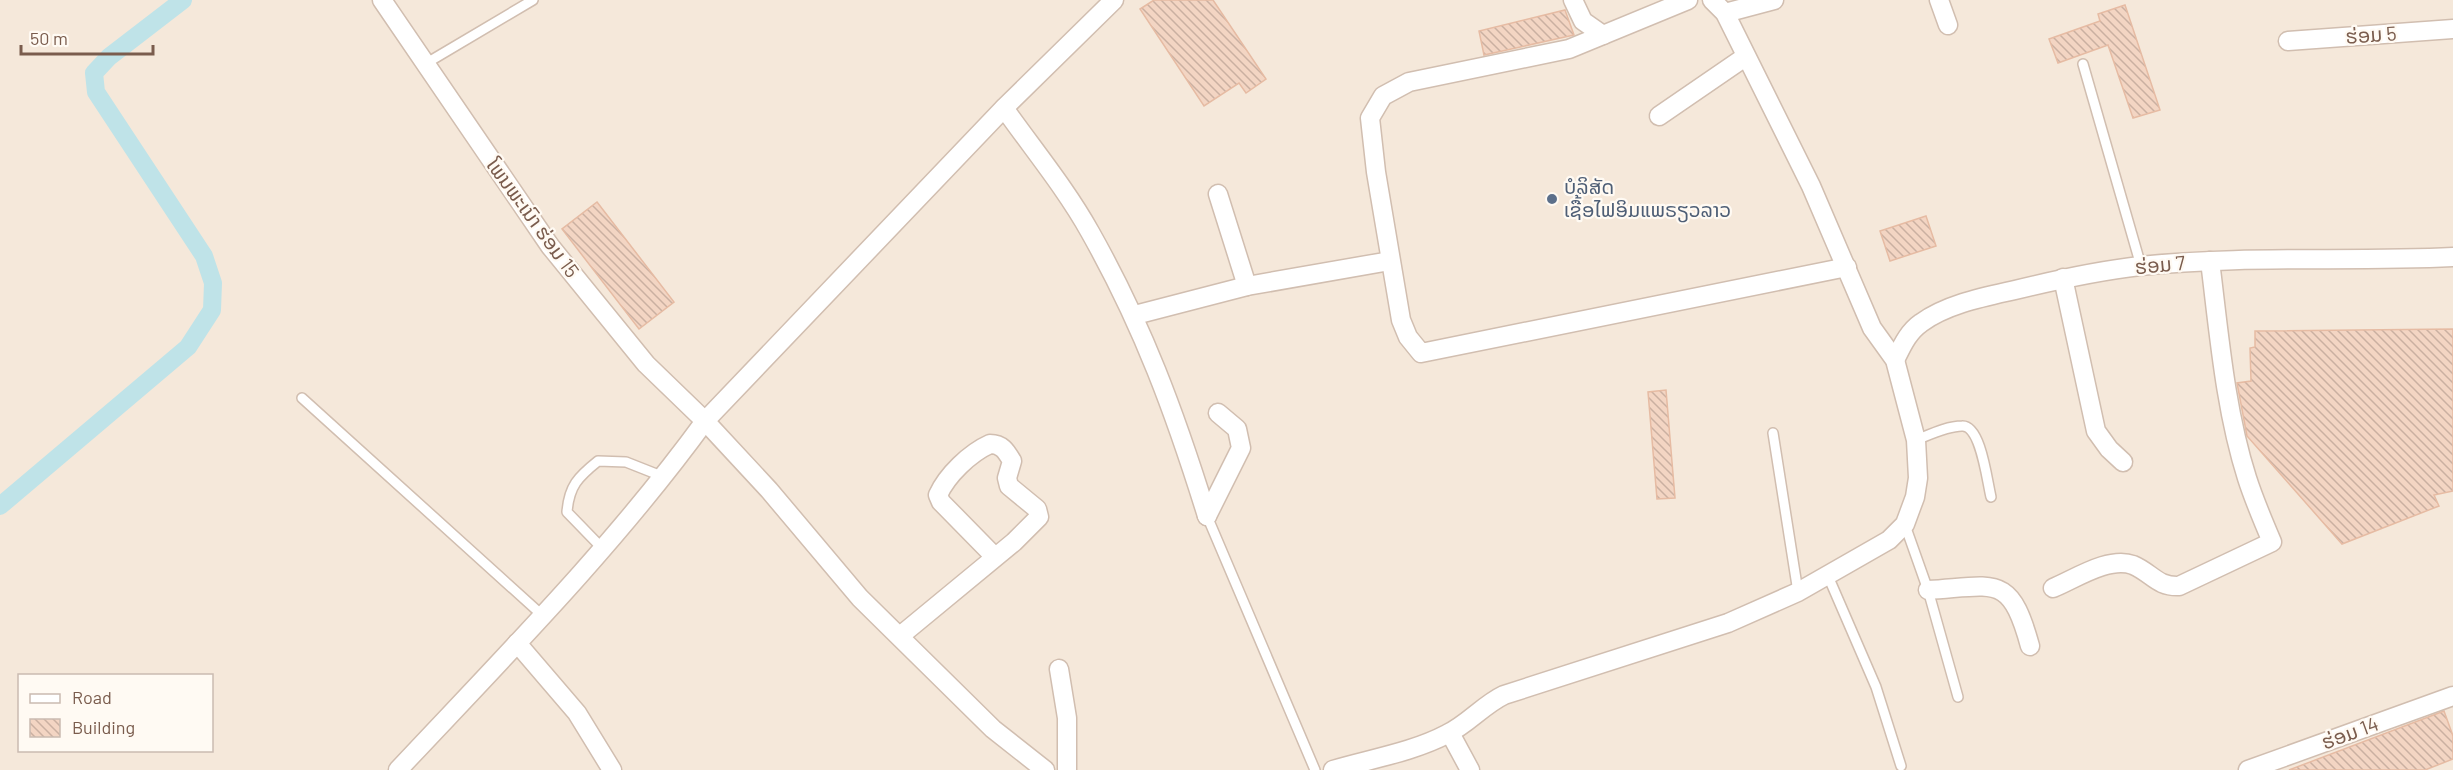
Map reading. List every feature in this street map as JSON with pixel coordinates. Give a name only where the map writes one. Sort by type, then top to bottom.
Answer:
[{"type":"street","name":"ໂພນພະເນົາ ຮ່ອມ 15","points":[[382,0],[550,246],[646,364],[705,421],[769,490],[860,598],[993,729],[1045,770]]},
{"type":"street","points":[[398,770],[517,643],[664,477],[705,421],[1004,108],[1114,0]]},
{"type":"street","points":[[1573,0],[1583,21],[1603,35]]},
{"type":"street","points":[[1688,0],[1569,49],[1409,82],[1383,96],[1370,118],[1390,261],[1401,320],[1408,337],[1421,354],[1847,267]]},
{"type":"street","points":[[1333,770],[1434,741],[1450,733],[1490,702],[1504,695],[1728,623],[1828,576],[1888,540],[1905,524],[1918,478],[1916,440],[1895,360],[1872,328],[1811,186],[1725,14],[1712,0]]},
{"type":"street","points":[[1725,14],[1774,0]]},
{"type":"street","points":[[1939,0],[1948,25]]},
{"type":"street","name":"ຮ່ອມ 5","points":[[2288,41],[2453,29]]},
{"type":"street","points":[[1659,116],[1745,57]]},
{"type":"street","points":[[1004,108],[1089,230],[1135,315],[1177,417],[1207,516]]},
{"type":"street","points":[[1218,194],[1247,286]]},
{"type":"street","name":"ຮ່ອມ 7","points":[[1895,360],[1912,330],[1934,316],[1978,298],[2063,278],[2141,266],[2210,261],[2453,257]]},
{"type":"street","points":[[1135,315],[1247,286],[1390,261]]},
{"type":"street","points":[[2053,588],[2114,563],[2133,565],[2165,586],[2179,586],[2272,542],[2247,477],[2235,427],[2223,366],[2210,261]]},
{"type":"street","points":[[2063,278],[2096,431],[2109,449],[2123,462]]},
{"type":"street","points":[[1207,516],[1241,448],[1237,429],[1218,413]]},
{"type":"street","points":[[900,636],[995,557],[1039,517],[1039,513],[1009,486],[1008,478],[1012,461],[1003,447],[990,444],[976,450],[942,486],[938,495],[941,502],[995,557]]},
{"type":"street","points":[[1928,590],[1986,586],[2001,589],[2012,599],[2020,612],[2030,646]]},
{"type":"street","points":[[517,643],[578,713],[612,770]]},
{"type":"street","points":[[1059,669],[1067,717],[1067,770]]},
{"type":"street","name":"ຮ່ອມ 14","points":[[2248,770],[2453,696]]},
{"type":"street","points":[[1450,733],[1470,770]]},
{"type":"lane","points":[[425,64],[533,0]]},
{"type":"lane","points":[[2083,64],[2141,266]]},
{"type":"lane","points":[[302,398],[542,615]]},
{"type":"lane","points":[[1916,440],[1961,426],[1970,428],[1977,436],[1991,497]]},
{"type":"lane","points":[[1773,433],[1798,592]]},
{"type":"lane","points":[[601,547],[567,512],[569,492],[584,472],[598,461],[626,462],[664,477]]},
{"type":"lane","points":[[1207,516],[1315,770]]},
{"type":"lane","points":[[1905,524],[1928,590],[1958,697]]},
{"type":"lane","points":[[1828,576],[1876,687],[1901,766]]},
{"type":"shaded area","points":[[0,0],[2453,0],[2453,770],[0,770]]},
{"type":"building","points":[[1154,0],[1213,0],[1266,79],[1246,93],[1239,83],[1204,106],[1140,9]]},
{"type":"building","points":[[2125,5],[2160,110],[2133,118],[2108,45],[2058,63],[2049,39],[2100,21],[2098,14]]},
{"type":"building","points":[[1565,10],[1574,35],[1484,55],[1479,31]]},
{"type":"building","points":[[597,202],[674,302],[639,329],[562,229]]},
{"type":"building","points":[[1926,216],[1936,246],[1890,261],[1880,231]]},
{"type":"building","points":[[2453,329],[2453,491],[2434,495],[2439,506],[2342,544],[2247,436],[2237,383],[2251,381],[2250,348],[2255,347],[2255,331]]},
{"type":"building","points":[[1666,390],[1675,498],[1657,499],[1648,392]]},
{"type":"building","points":[[2444,711],[2453,736],[2453,759],[2425,770],[2289,770]]},
{"type":"waterway","points":[[0,506],[188,347],[212,310],[213,283],[204,256],[96,92],[94,73],[109,57],[183,0]]},
{"type":"place","name":"ບໍລິສັດ ເຊື້ອໄຟອິມແພຣຽວລາວ","points":[[1552,199]]}]
